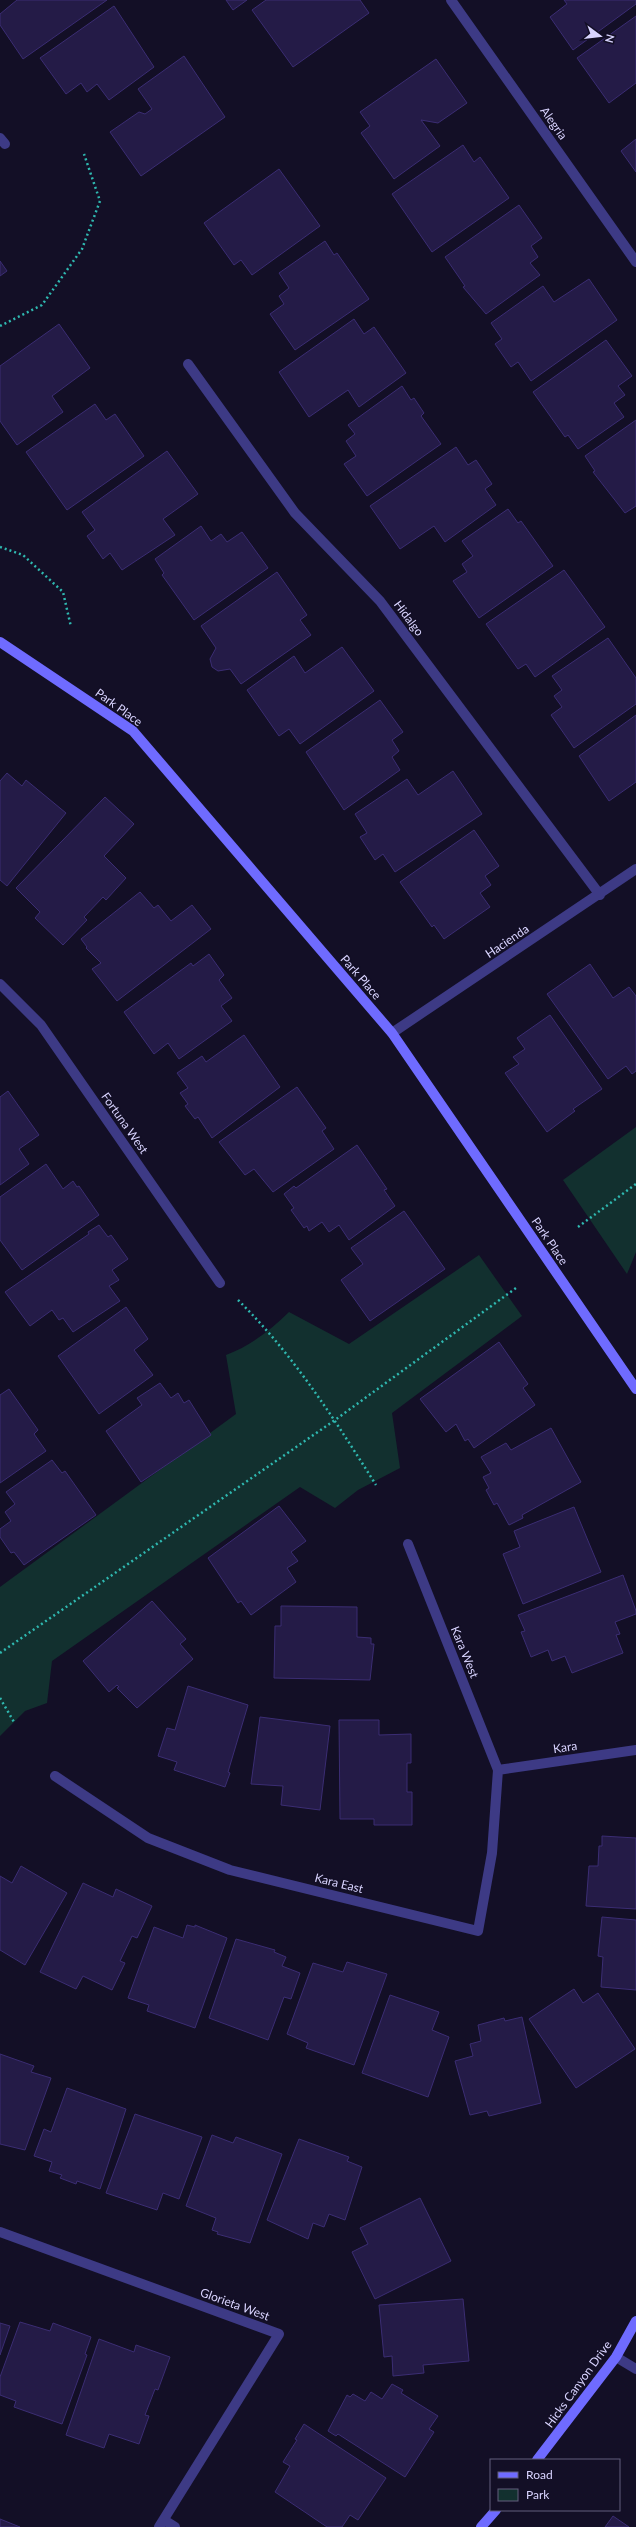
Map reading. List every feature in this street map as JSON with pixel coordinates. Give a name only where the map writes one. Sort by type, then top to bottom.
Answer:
[{"type":"street","name":"Alegria","points":[[451,0],[636,262]]},
{"type":"street","name":"Hidalgo","points":[[188,364],[295,513],[380,601],[600,895]]},
{"type":"street","name":"Park Place","points":[[0,642],[133,731],[392,1033],[636,1389]]},
{"type":"street","name":"Hacienda","points":[[392,1033],[636,870]]},
{"type":"street","name":"Fortuna West","points":[[0,984],[41,1025],[220,1283]]},
{"type":"street","name":"Kara West","points":[[408,1544],[498,1770]]},
{"type":"street","name":"Kara","points":[[498,1770],[636,1750]]},
{"type":"street","name":"Kara East","points":[[55,1776],[148,1838],[230,1870],[478,1931],[492,1853],[498,1770]]},
{"type":"street","name":"Glorieta West","points":[[0,2232],[279,2334],[161,2524]]},
{"type":"street","name":"Hicks Canyon Drive","points":[[538,2459],[616,2357],[636,2321]]},
{"type":"street","points":[[616,2357],[636,2369]]},
{"type":"street","points":[[481,2527],[495,2511]]},
{"type":"street","points":[[161,2524],[175,2527]]},
{"type":"path","points":[[0,326],[42,305],[82,249],[100,201],[84,154]]},
{"type":"path","points":[[0,546],[23,555],[63,592],[71,627]]},
{"type":"path","points":[[578,1228],[636,1184]]},
{"type":"path","points":[[220,1283],[267,1328],[335,1420],[376,1485]]},
{"type":"path","points":[[0,1653],[335,1420],[516,1288]]},
{"type":"path","points":[[0,1698],[14,1722]]},
{"type":"green space","points":[[636,1127],[636,1252],[627,1274],[563,1180]]},
{"type":"green space","points":[[479,1255],[522,1316],[392,1413],[400,1468],[358,1490],[335,1508],[300,1487],[52,1661],[47,1703],[25,1711],[0,1736],[0,1587],[236,1414],[226,1355],[260,1337],[289,1312],[349,1344]]},
{"type":"building","points":[[17,0],[107,0],[23,59],[0,25],[0,14]]},
{"type":"building","points":[[226,0],[247,0],[233,10]]},
{"type":"building","points":[[266,0],[360,0],[369,13],[293,67],[252,10]]},
{"type":"building","points":[[564,0],[636,0],[636,4],[573,50],[550,17],[567,4]]},
{"type":"building","points":[[114,6],[154,67],[109,100],[97,84],[87,92],[81,83],[66,94],[40,58]]},
{"type":"building","points":[[636,16],[636,83],[609,103],[577,58]]},
{"type":"building","points":[[184,56],[225,117],[141,176],[110,132],[139,112],[145,114],[152,109],[138,89]]},
{"type":"building","points":[[436,59],[467,103],[438,123],[421,120],[440,146],[394,179],[361,133],[370,126],[360,112]]},
{"type":"building","points":[[636,139],[636,172],[621,151]]},
{"type":"building","points":[[463,145],[474,162],[480,157],[509,198],[432,252],[392,194]]},
{"type":"building","points":[[279,169],[320,226],[252,275],[241,260],[234,265],[204,223]]},
{"type":"building","points":[[519,205],[542,238],[531,246],[538,257],[530,263],[540,275],[486,314],[463,287],[465,286],[445,257]]},
{"type":"building","points":[[325,241],[334,255],[337,253],[369,299],[295,350],[270,314],[284,304],[279,296],[289,288],[279,273]]},
{"type":"building","points":[[0,261],[7,271],[0,276]]},
{"type":"building","points":[[589,279],[617,320],[531,381],[518,362],[511,367],[495,344],[502,339],[491,323],[543,286],[554,302]]},
{"type":"building","points":[[354,319],[364,334],[374,327],[406,373],[359,407],[348,390],[309,417],[279,372]]},
{"type":"building","points":[[59,324],[90,368],[52,396],[63,412],[17,445],[0,421],[0,366]]},
{"type":"building","points":[[606,340],[632,376],[618,386],[625,395],[614,403],[624,417],[578,449],[568,435],[565,437],[533,392]]},
{"type":"building","points":[[402,386],[411,400],[414,398],[424,413],[421,416],[441,444],[367,496],[344,464],[356,456],[346,441],[355,434],[348,425]]},
{"type":"building","points":[[95,404],[106,420],[115,414],[144,456],[67,510],[26,452]]},
{"type":"building","points":[[636,420],[636,506],[625,513],[593,472],[595,471],[585,456]]},
{"type":"building","points":[[456,447],[468,465],[476,460],[492,484],[485,489],[496,505],[445,542],[434,526],[400,549],[370,506]]},
{"type":"building","points":[[167,451],[198,494],[163,519],[175,535],[122,570],[110,553],[103,559],[87,536],[95,530],[82,512]]},
{"type":"building","points":[[508,509],[518,523],[521,521],[553,566],[479,618],[453,581],[467,572],[462,564],[473,556],[462,541]]},
{"type":"building","points":[[201,526],[211,541],[221,534],[227,542],[242,532],[268,568],[194,620],[162,575],[164,573],[155,559]]},
{"type":"building","points":[[564,570],[605,627],[535,677],[526,664],[518,669],[486,624]]},
{"type":"building","points":[[277,572],[307,615],[300,620],[311,635],[241,684],[230,669],[218,671],[212,667],[210,659],[216,648],[201,626]]},
{"type":"building","points":[[608,638],[636,678],[636,704],[574,748],[551,715],[562,707],[554,696],[562,690],[552,676]]},
{"type":"building","points":[[342,647],[374,691],[300,744],[289,729],[279,736],[247,690],[294,656],[305,673]]},
{"type":"building","points":[[380,700],[403,732],[392,740],[399,751],[392,757],[400,770],[344,810],[306,752]]},
{"type":"building","points":[[636,715],[636,782],[609,801],[579,756]]},
{"type":"building","points":[[453,771],[482,814],[395,872],[383,854],[375,860],[360,837],[367,833],[355,814],[407,779],[418,795]]},
{"type":"building","points":[[7,773],[22,786],[26,780],[66,813],[7,886],[0,880],[0,781]]},
{"type":"building","points":[[105,797],[134,824],[104,856],[126,878],[106,900],[103,897],[84,917],[87,920],[63,945],[35,918],[40,912],[16,888]]},
{"type":"building","points":[[474,830],[499,866],[485,876],[491,885],[480,893],[490,907],[444,939],[434,925],[432,927],[400,882]]},
{"type":"building","points":[[140,892],[154,908],[158,905],[171,921],[192,905],[211,929],[117,1001],[92,969],[101,963],[86,948],[87,947],[81,939]]},
{"type":"building","points":[[209,954],[224,975],[219,980],[232,998],[221,1006],[232,1021],[179,1059],[168,1043],[154,1054],[124,1012],[191,963],[193,966]]},
{"type":"building","points":[[590,964],[613,998],[629,987],[636,996],[636,1071],[632,1074],[626,1066],[608,1079],[547,994]]},
{"type":"building","points":[[550,1015],[602,1089],[573,1109],[575,1111],[547,1132],[505,1073],[519,1064],[513,1057],[525,1049],[517,1038]]},
{"type":"building","points":[[244,1035],[280,1087],[212,1138],[198,1117],[195,1119],[185,1106],[188,1104],[180,1093],[188,1088],[177,1073],[202,1056],[206,1062]]},
{"type":"building","points":[[297,1087],[326,1128],[322,1131],[334,1149],[273,1192],[254,1169],[245,1175],[219,1142]]},
{"type":"building","points":[[8,1091],[39,1135],[19,1149],[29,1164],[0,1185],[0,1097]]},
{"type":"building","points":[[357,1145],[387,1189],[384,1190],[395,1206],[349,1240],[339,1225],[329,1232],[322,1222],[309,1231],[307,1226],[304,1228],[291,1210],[294,1208],[284,1194],[294,1186],[296,1188]]},
{"type":"building","points":[[46,1164],[63,1189],[73,1181],[77,1187],[79,1186],[99,1215],[22,1270],[0,1240],[0,1197]]},
{"type":"building","points":[[404,1211],[445,1269],[370,1321],[341,1280],[363,1264],[351,1248]]},
{"type":"building","points":[[99,1225],[108,1237],[111,1235],[128,1259],[112,1270],[119,1280],[109,1286],[120,1301],[73,1332],[63,1318],[59,1320],[52,1310],[30,1326],[5,1292],[89,1234],[88,1232]]},
{"type":"building","points":[[126,1307],[148,1339],[134,1350],[153,1375],[99,1414],[58,1356]]},
{"type":"building","points":[[499,1342],[528,1384],[523,1388],[535,1405],[474,1448],[468,1439],[465,1441],[456,1424],[446,1432],[420,1399]]},
{"type":"building","points":[[160,1383],[171,1398],[178,1393],[184,1403],[189,1400],[211,1435],[141,1482],[106,1431],[142,1405],[137,1398]]},
{"type":"building","points":[[9,1389],[38,1430],[34,1434],[46,1451],[0,1483],[0,1395]]},
{"type":"building","points":[[551,1428],[581,1482],[522,1515],[523,1518],[509,1525],[497,1503],[494,1505],[486,1490],[489,1488],[483,1477],[491,1473],[481,1457],[506,1443],[511,1450]]},
{"type":"building","points":[[52,1460],[62,1473],[65,1471],[96,1515],[24,1565],[14,1552],[11,1553],[0,1537],[0,1529],[11,1521],[5,1512],[15,1504],[6,1492]]},
{"type":"building","points":[[279,1506],[306,1541],[291,1552],[298,1561],[287,1568],[296,1582],[251,1615],[241,1601],[238,1603],[208,1558]]},
{"type":"building","points":[[574,1507],[601,1572],[523,1604],[503,1554],[520,1547],[514,1531]]},
{"type":"building","points":[[623,1575],[636,1614],[615,1622],[620,1634],[616,1635],[623,1653],[572,1673],[565,1656],[552,1661],[548,1650],[531,1657],[521,1632],[525,1631],[518,1615]]},
{"type":"building","points":[[152,1601],[186,1639],[180,1644],[193,1659],[137,1708],[117,1688],[119,1687],[117,1685],[109,1692],[83,1661]]},
{"type":"building","points":[[281,1606],[357,1607],[357,1637],[371,1638],[371,1644],[374,1644],[370,1680],[274,1678],[275,1626],[281,1626]]},
{"type":"building","points":[[188,1686],[248,1705],[225,1787],[174,1770],[177,1762],[158,1756],[167,1728],[175,1730]]},
{"type":"building","points":[[260,1717],[330,1726],[320,1810],[281,1805],[283,1786],[251,1784]]},
{"type":"building","points":[[339,1720],[379,1720],[379,1735],[411,1734],[411,1763],[407,1763],[407,1792],[412,1792],[412,1825],[374,1825],[374,1819],[340,1819]]},
{"type":"building","points":[[602,1836],[636,1838],[636,1909],[586,1906],[589,1866],[598,1866],[599,1846],[602,1846]]},
{"type":"building","points":[[21,1866],[67,1893],[25,1965],[0,1950],[0,1876],[12,1883]]},
{"type":"building","points":[[83,1883],[113,1897],[116,1889],[152,1906],[137,1938],[132,1936],[120,1961],[125,1963],[112,1990],[83,1976],[76,1989],[40,1972]]},
{"type":"building","points":[[602,1917],[636,1920],[636,1990],[601,1987],[603,1957],[598,1956]]},
{"type":"building","points":[[187,1925],[195,1927],[195,1925],[227,1938],[195,2028],[147,2011],[149,2005],[128,1998],[154,1927],[183,1938]]},
{"type":"building","points":[[236,1939],[275,1950],[274,1952],[286,1957],[282,1966],[300,1973],[291,1999],[284,1997],[268,2040],[209,2018]]},
{"type":"building","points":[[347,1962],[387,1974],[354,2065],[306,2048],[308,2043],[287,2034],[313,1963],[343,1972]]},
{"type":"building","points":[[574,1989],[583,2003],[598,1993],[635,2049],[576,2088],[529,2019]]},
{"type":"building","points":[[390,1995],[439,2012],[432,2030],[449,2037],[428,2097],[362,2073]]},
{"type":"building","points":[[522,2017],[541,2103],[489,2116],[487,2111],[470,2115],[455,2061],[473,2056],[470,2044],[481,2041],[478,2025],[504,2018],[505,2021]]},
{"type":"building","points":[[0,2054],[34,2066],[31,2072],[51,2078],[25,2150],[0,2144]]},
{"type":"building","points":[[67,2088],[126,2109],[100,2189],[77,2181],[76,2184],[60,2178],[62,2175],[49,2171],[52,2162],[34,2156],[44,2129],[51,2132]]},
{"type":"building","points":[[135,2114],[202,2137],[179,2199],[163,2193],[157,2210],[106,2193]]},
{"type":"building","points":[[212,2135],[233,2143],[236,2137],[282,2154],[250,2243],[217,2234],[218,2232],[212,2230],[216,2218],[186,2206]]},
{"type":"building","points":[[299,2139],[349,2157],[347,2161],[362,2167],[345,2220],[329,2214],[324,2227],[313,2223],[308,2239],[267,2220]]},
{"type":"building","points":[[420,2198],[451,2261],[375,2299],[352,2252],[368,2244],[360,2228]]},
{"type":"building","points":[[463,2299],[469,2361],[423,2365],[424,2373],[393,2376],[392,2356],[384,2357],[379,2305]]},
{"type":"building","points":[[20,2322],[50,2331],[53,2323],[91,2337],[85,2354],[87,2355],[62,2424],[14,2407],[16,2401],[0,2395],[0,2377]]},
{"type":"building","points":[[0,2323],[10,2326],[0,2355]]},
{"type":"building","points":[[99,2339],[134,2352],[136,2345],[170,2357],[158,2390],[155,2389],[145,2415],[149,2416],[139,2444],[109,2434],[104,2448],[66,2435]]},
{"type":"building","points":[[392,2384],[403,2390],[401,2393],[438,2416],[429,2429],[434,2432],[405,2477],[338,2434],[336,2436],[328,2431],[347,2395],[350,2397],[353,2394],[365,2401],[371,2392],[382,2399]]},
{"type":"building","points":[[304,2424],[386,2478],[358,2520],[350,2515],[342,2527],[327,2527],[275,2492],[290,2466],[283,2462],[297,2440],[295,2439]]},
{"type":"building","points":[[613,2516],[629,2527],[605,2527]]},
{"type":"building","points":[[0,2519],[20,2527],[0,2527]]}]
